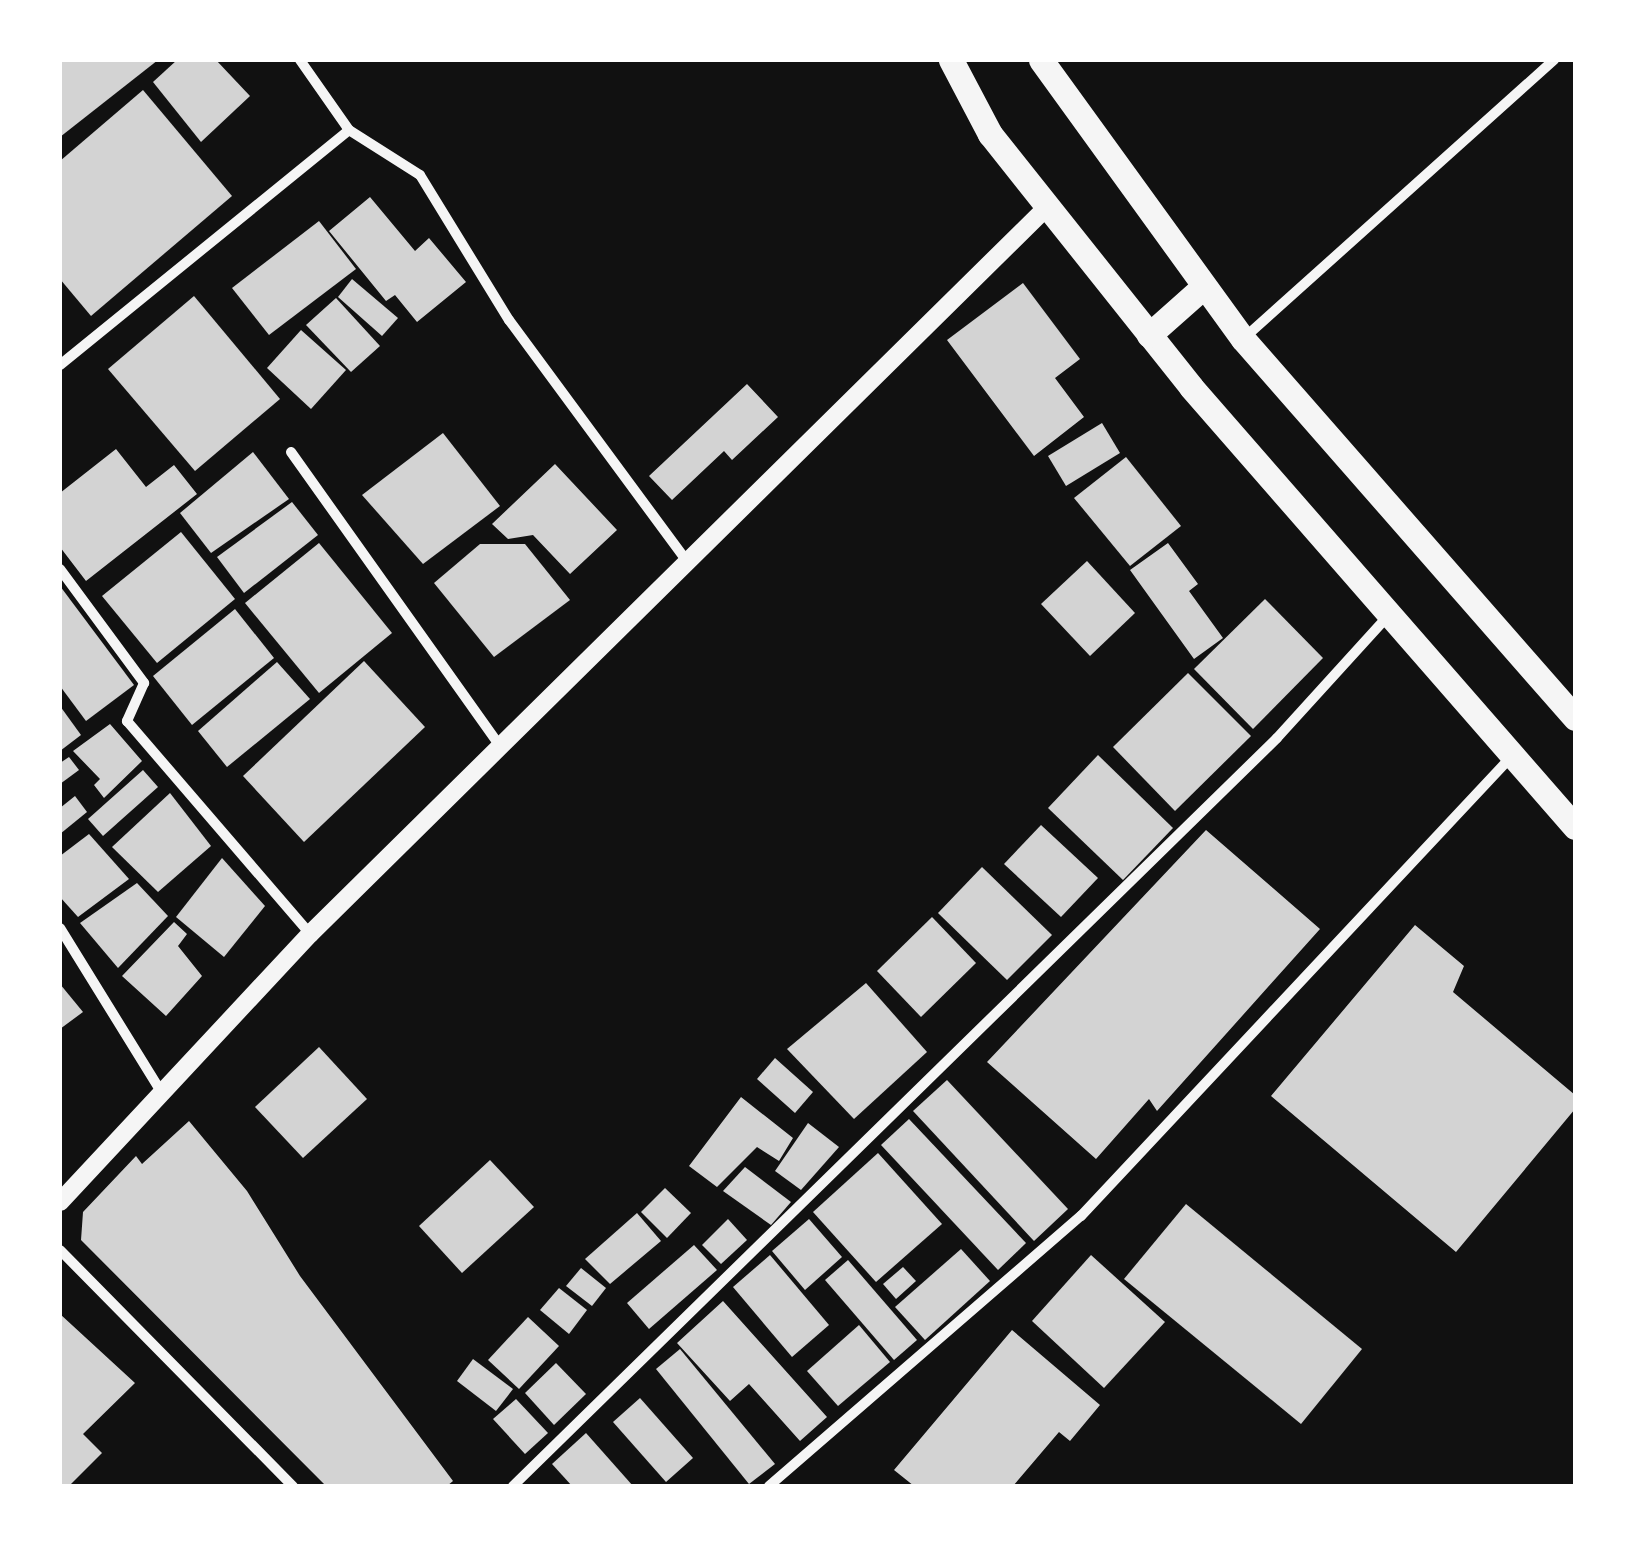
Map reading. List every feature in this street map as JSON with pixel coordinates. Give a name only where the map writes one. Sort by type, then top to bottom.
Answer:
[{"type":"main road","points":[[950,60],[990,134],[1149,335],[1575,827]]},
{"type":"main road","points":[[1041,60],[1202,288],[1243,339],[1575,718]]},
{"type":"main road","points":[[1149,335],[1202,288]]},
{"type":"street","points":[[300,60],[350,130],[420,175],[509,320],[688,563]]},
{"type":"street","points":[[1243,339],[1554,60]]},
{"type":"street","points":[[60,365],[350,130]]},
{"type":"street","points":[[60,1202],[160,1090],[310,934],[1046,208]]},
{"type":"street","points":[[291,452],[499,744]]},
{"type":"street","points":[[60,569],[144,683],[127,720],[310,934]]},
{"type":"street","points":[[514,1486],[1277,738],[1389,614]]},
{"type":"street","points":[[769,1486],[1081,1216],[1512,756]]},
{"type":"street","points":[[60,928],[160,1090]]},
{"type":"street","points":[[60,1250],[293,1486]]},
{"type":"building","points":[[60,60],[158,60],[60,137]]},
{"type":"building","points":[[177,60],[216,60],[250,96],[201,142],[153,82]]},
{"type":"building","points":[[143,90],[232,196],[91,316],[60,279],[60,161]]},
{"type":"building","points":[[370,197],[415,251],[429,238],[466,282],[417,322],[395,295],[386,301],[329,231]]},
{"type":"building","points":[[319,221],[356,269],[269,335],[232,288]]},
{"type":"building","points":[[352,279],[398,318],[382,336],[338,297]]},
{"type":"building","points":[[1023,283],[1080,359],[1055,378],[1084,417],[1034,456],[947,340]]},
{"type":"building","points":[[194,296],[280,399],[195,471],[108,369]]},
{"type":"building","points":[[336,298],[380,346],[351,372],[306,325]]},
{"type":"building","points":[[301,330],[346,370],[311,409],[267,368]]},
{"type":"building","points":[[747,384],[778,417],[732,460],[724,451],[672,500],[649,476]]},
{"type":"building","points":[[1102,423],[1120,453],[1066,486],[1048,456]]},
{"type":"building","points":[[443,433],[500,506],[423,564],[362,495]]},
{"type":"building","points":[[116,449],[146,487],[174,465],[197,494],[86,581],[60,547],[60,493]]},
{"type":"building","points":[[253,452],[289,499],[211,553],[180,513]]},
{"type":"building","points":[[1126,457],[1181,526],[1130,566],[1074,498]]},
{"type":"building","points":[[555,464],[617,530],[570,574],[533,535],[508,539],[492,524]]},
{"type":"building","points":[[292,502],[318,535],[244,593],[217,557]]},
{"type":"building","points":[[181,532],[235,599],[157,663],[102,596]]},
{"type":"building","points":[[319,543],[392,633],[319,693],[245,603]]},
{"type":"building","points":[[1168,543],[1198,584],[1189,591],[1223,638],[1194,659],[1130,570]]},
{"type":"building","points":[[480,544],[525,544],[570,600],[494,657],[434,583]]},
{"type":"building","points":[[1087,561],[1135,613],[1090,656],[1041,604]]},
{"type":"building","points":[[60,586],[134,685],[86,721],[60,686]]},
{"type":"building","points":[[1265,599],[1323,658],[1253,729],[1194,669]]},
{"type":"building","points":[[235,609],[274,658],[192,725],[153,676]]},
{"type":"building","points":[[364,661],[425,727],[304,842],[243,776]]},
{"type":"building","points":[[277,662],[310,699],[227,767],[198,731]]},
{"type":"building","points":[[1188,673],[1251,736],[1175,811],[1113,747]]},
{"type":"building","points":[[60,706],[81,735],[60,751]]},
{"type":"building","points":[[110,724],[142,761],[104,798],[94,785],[100,779],[73,751]]},
{"type":"building","points":[[1098,755],[1173,828],[1123,880],[1048,808]]},
{"type":"building","points":[[69,757],[79,770],[60,784],[60,763]]},
{"type":"building","points":[[143,770],[158,787],[103,836],[88,819]]},
{"type":"building","points":[[170,793],[211,846],[158,892],[112,847]]},
{"type":"building","points":[[75,796],[87,812],[60,834],[60,808]]},
{"type":"building","points":[[1041,825],[1098,878],[1061,917],[1004,864]]},
{"type":"building","points":[[1206,830],[1320,929],[1157,1111],[1149,1099],[1096,1159],[987,1062]]},
{"type":"building","points":[[89,834],[129,879],[78,917],[60,897],[60,856]]},
{"type":"building","points":[[222,858],[265,906],[224,957],[176,917]]},
{"type":"building","points":[[982,867],[1052,935],[1007,980],[938,913]]},
{"type":"building","points":[[137,883],[168,916],[118,968],[80,923]]},
{"type":"building","points":[[932,917],[976,963],[921,1017],[877,971]]},
{"type":"building","points":[[174,922],[187,934],[178,946],[202,976],[166,1016],[122,976]]},
{"type":"building","points":[[1415,925],[1464,966],[1453,992],[1575,1095],[1575,1109],[1456,1252],[1271,1096]]},
{"type":"building","points":[[866,983],[927,1052],[854,1119],[787,1049]]},
{"type":"building","points":[[60,984],[83,1012],[60,1029]]},
{"type":"building","points":[[319,1047],[367,1099],[303,1158],[255,1107]]},
{"type":"building","points":[[775,1058],[813,1092],[795,1113],[757,1079]]},
{"type":"building","points":[[947,1080],[1068,1209],[1034,1241],[913,1111]]},
{"type":"building","points":[[741,1097],[793,1138],[779,1161],[757,1147],[717,1187],[689,1166]]},
{"type":"building","points":[[909,1119],[1026,1243],[998,1270],[881,1145]]},
{"type":"building","points":[[189,1121],[247,1191],[300,1276],[453,1481],[447,1486],[326,1486],[81,1240],[83,1212],[136,1156],[142,1164]]},
{"type":"building","points":[[808,1123],[839,1147],[801,1190],[775,1171]]},
{"type":"building","points":[[878,1153],[942,1224],[876,1282],[813,1212]]},
{"type":"building","points":[[490,1160],[534,1207],[462,1273],[419,1226]]},
{"type":"building","points":[[745,1167],[791,1202],[771,1225],[723,1191]]},
{"type":"building","points":[[665,1188],[691,1213],[667,1238],[641,1212]]},
{"type":"building","points":[[1186,1204],[1362,1349],[1301,1424],[1124,1279]]},
{"type":"building","points":[[637,1213],[661,1241],[610,1284],[585,1259]]},
{"type":"building","points":[[728,1219],[747,1240],[721,1264],[702,1245]]},
{"type":"building","points":[[809,1219],[842,1257],[805,1290],[772,1251]]},
{"type":"building","points":[[694,1245],[717,1270],[649,1329],[627,1303]]},
{"type":"building","points":[[961,1249],[990,1281],[925,1340],[895,1307]]},
{"type":"building","points":[[770,1255],[829,1325],[792,1357],[733,1287]]},
{"type":"building","points":[[1091,1255],[1165,1322],[1104,1388],[1032,1321]]},
{"type":"building","points":[[848,1260],[917,1340],[894,1360],[825,1280]]},
{"type":"building","points":[[903,1267],[916,1281],[896,1299],[883,1284]]},
{"type":"building","points":[[581,1268],[606,1288],[592,1306],[566,1286]]},
{"type":"building","points":[[559,1288],[587,1310],[569,1334],[540,1310]]},
{"type":"building","points":[[723,1301],[827,1417],[800,1441],[749,1384],[730,1401],[677,1343]]},
{"type":"building","points":[[60,1314],[135,1383],[83,1434],[102,1453],[69,1486],[60,1486]]},
{"type":"building","points":[[528,1317],[559,1346],[519,1389],[488,1360]]},
{"type":"building","points":[[859,1325],[890,1362],[838,1406],[807,1371]]},
{"type":"building","points":[[1012,1330],[1100,1405],[1070,1441],[1059,1432],[1013,1486],[914,1486],[894,1470]]},
{"type":"building","points":[[680,1349],[775,1464],[749,1484],[656,1369]]},
{"type":"building","points":[[473,1359],[513,1389],[496,1411],[457,1381]]},
{"type":"building","points":[[556,1363],[586,1394],[554,1425],[525,1393]]},
{"type":"building","points":[[640,1398],[693,1458],[666,1482],[613,1422]]},
{"type":"building","points":[[516,1399],[548,1433],[525,1454],[493,1419]]},
{"type":"building","points":[[586,1433],[633,1486],[572,1486],[552,1464]]}]
